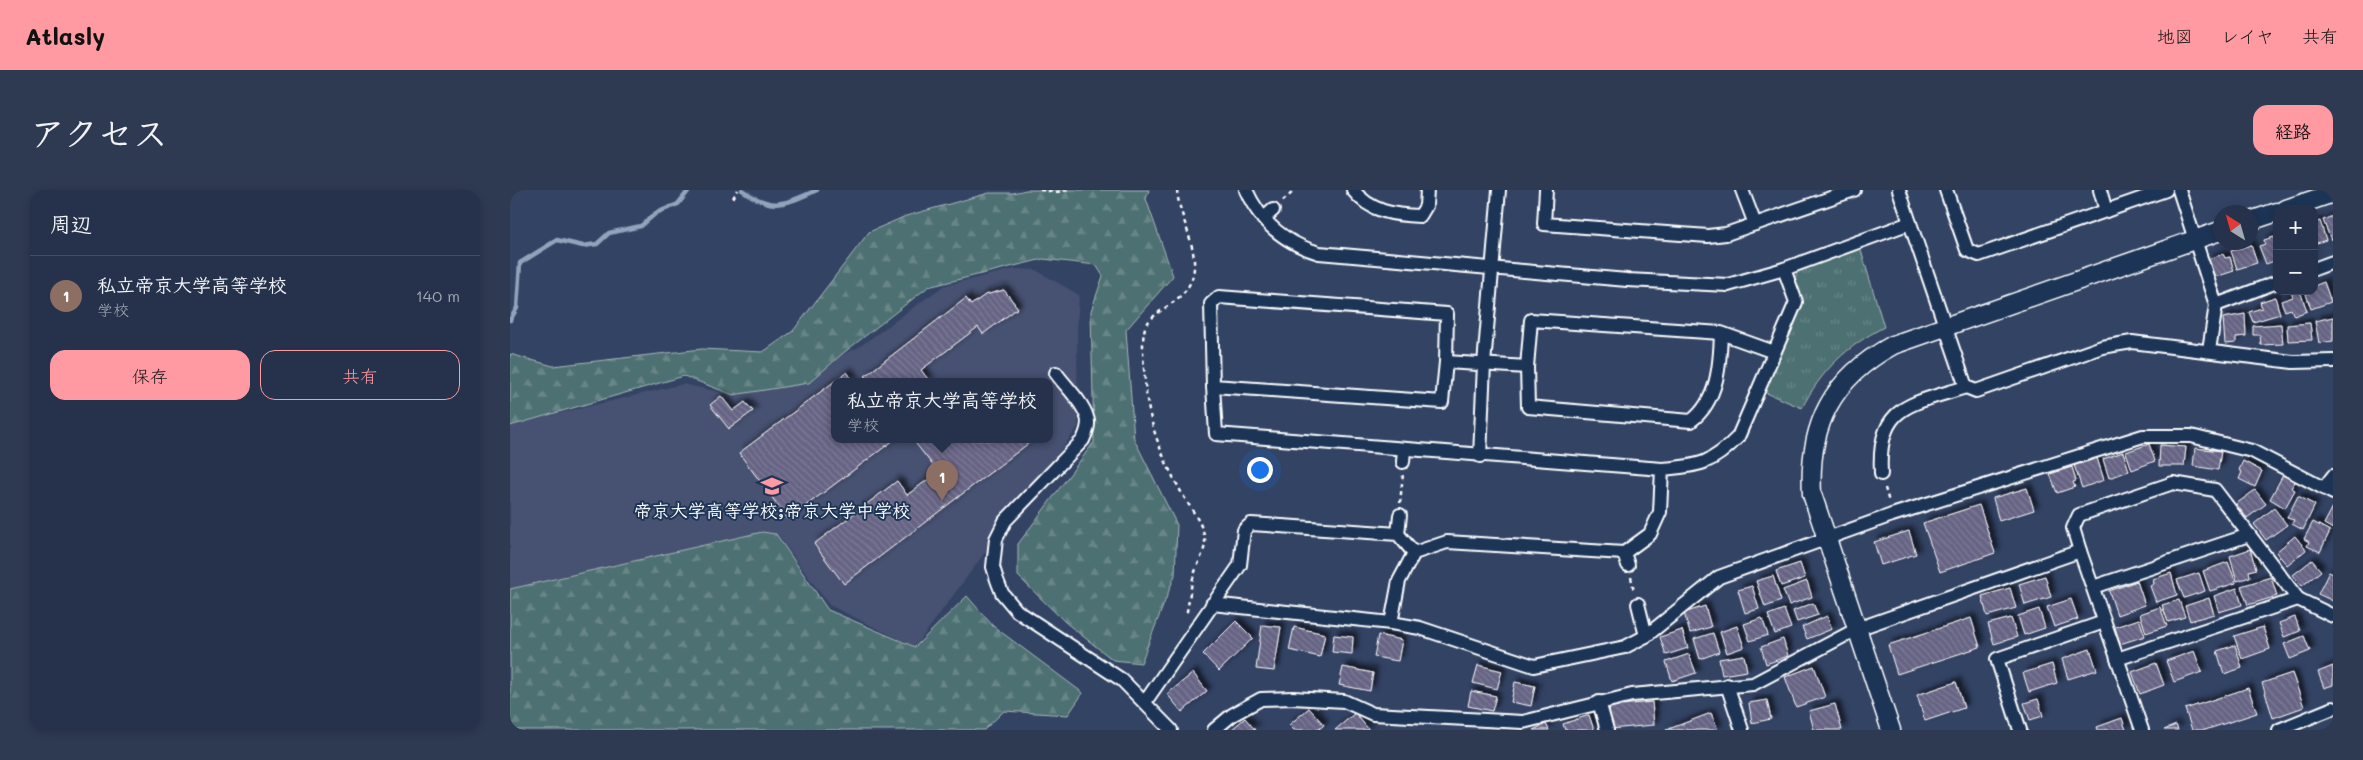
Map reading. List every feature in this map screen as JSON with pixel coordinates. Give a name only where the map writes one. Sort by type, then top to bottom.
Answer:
[{"type":"street","points":[[1246,190],[1263,219],[1280,235],[1302,248],[1319,253],[1627,280],[1728,285],[1784,269],[1910,223]]},
{"type":"street","points":[[1353,190],[1377,210],[1397,215],[1420,216],[1426,206],[1427,190]]},
{"type":"street","points":[[1480,456],[1484,364],[1499,190]]},
{"type":"street","points":[[1546,190],[1544,224],[1708,236],[1726,234],[1755,224],[1828,194],[1854,190]]},
{"type":"street","points":[[1742,190],[1755,224]]},
{"type":"street","points":[[1899,190],[1966,386],[1976,391],[2102,347],[2132,342],[2209,350],[2293,362],[2333,361]]},
{"type":"street","points":[[1946,190],[1967,250],[1979,256],[2166,190]]},
{"type":"street","points":[[2100,190],[2106,211]]},
{"type":"street","points":[[2179,190],[2216,305],[2209,350]]},
{"type":"street","points":[[2298,205],[2333,193]]},
{"type":"street","points":[[1263,219],[1273,210]]},
{"type":"street","points":[[2258,218],[2273,213]]},
{"type":"street","points":[[1891,730],[1812,494],[1810,467],[1822,415],[1848,376],[1872,356],[1893,344],[2213,233]]},
{"type":"street","points":[[2318,268],[2333,262]]},
{"type":"street","points":[[1213,386],[1442,402],[1446,362],[1447,314],[1219,297],[1211,304],[1213,386],[1216,434],[1404,456],[1480,456],[1662,469],[1695,467],[1710,462],[1723,453],[1738,437],[1796,302],[1784,269]]},
{"type":"street","points":[[2216,305],[2273,284]]},
{"type":"street","points":[[1721,333],[1720,372],[1702,412],[1691,421],[1528,407],[1527,367],[1531,320],[1721,333],[1774,352]]},
{"type":"street","points":[[1446,362],[1527,367]]},
{"type":"street","points":[[1056,373],[1082,408],[1087,417],[1088,427],[1083,440],[1006,521],[996,538],[993,567],[1002,593],[1018,611],[1122,680],[1171,730]]},
{"type":"street","points":[[1881,474],[1880,451],[1884,433],[1892,419],[1906,406],[1966,386]]},
{"type":"street","points":[[1212,604],[1391,623],[1420,628],[1534,666],[1625,647],[1646,636],[1719,577],[1892,515],[2143,436],[2191,436],[2252,451],[2328,490],[2333,476]]},
{"type":"street","points":[[1391,623],[1399,581],[1414,554],[1447,542],[1626,559],[1650,534],[1660,512],[1662,469]]},
{"type":"street","points":[[2142,730],[2116,659],[2073,528],[2079,515],[2173,483],[2215,490],[2298,599],[2333,616]]},
{"type":"street","points":[[1400,515],[1398,534],[1414,554]]},
{"type":"street","points":[[1145,702],[1240,565],[1244,530],[1251,524],[1398,534]]},
{"type":"street","points":[[2093,587],[2249,536]]},
{"type":"street","points":[[1214,730],[1232,716],[1261,699],[1293,698],[1344,701],[1373,714],[1420,724],[1522,722],[1632,695],[1753,684],[1857,629],[2080,551]]},
{"type":"street","points":[[2116,659],[2298,599]]},
{"type":"street","points":[[1638,604],[1646,636]]},
{"type":"street","points":[[2020,730],[1997,659],[2104,622]]},
{"type":"street","points":[[1728,685],[1742,730]]},
{"type":"street","points":[[1598,702],[1607,730]]},
{"type":"street","points":[[2279,730],[2333,708]]},
{"type":"path","points":[[733,198],[738,190]]},
{"type":"path","points":[[1040,190],[1056,192],[1070,190]]},
{"type":"path","points":[[1177,190],[1193,258],[1193,275],[1186,291],[1174,303],[1151,319],[1146,328],[1145,381],[1148,410],[1158,438],[1178,486],[1202,528],[1205,541],[1194,575],[1186,616]]},
{"type":"path","points":[[1400,515],[1404,456]]},
{"type":"path","points":[[1881,474],[1892,515]]},
{"type":"path","points":[[1626,559],[1638,604]]},
{"type":"shaded area","name":"帝京大学高等学校;帝京大学中学校","points":[[1014,269],[1036,270],[1079,295],[1077,330],[1078,427],[915,647],[829,605],[777,534],[762,532],[510,589],[510,428],[514,424],[683,384],[733,395],[776,384],[859,347],[943,286]]},
{"type":"green space","points":[[1026,190],[1149,190],[1146,199],[1173,276],[1126,330],[1134,439],[1177,525],[1175,575],[1141,663],[1113,660],[1065,622],[1018,576],[1018,544],[1094,442],[1091,311],[1103,276],[1096,265],[1043,259],[928,287],[842,354],[809,383],[733,395],[684,376],[510,426],[510,354],[553,366],[702,349],[763,352],[793,331],[869,232],[906,216],[989,193],[1013,193]]},
{"type":"green space","points":[[1860,247],[1884,327],[1858,342],[1836,361],[1818,382],[1802,408],[1764,392],[1802,300],[1795,277],[1801,267]]},
{"type":"green space","points":[[762,532],[776,534],[828,610],[915,647],[967,596],[993,626],[1083,693],[1068,715],[1004,711],[984,730],[510,730],[510,589]]},
{"type":"building","points":[[2333,216],[2333,239],[2331,240],[2323,220]]},
{"type":"building","points":[[2320,221],[2326,240],[2318,243],[2318,222]]},
{"type":"building","points":[[2273,237],[2273,261],[2266,264],[2259,246],[2265,244],[2264,240]]},
{"type":"building","points":[[2253,250],[2257,263],[2237,269],[2231,251]]},
{"type":"building","points":[[2223,254],[2225,258],[2230,257],[2234,271],[2215,277],[2208,259]]},
{"type":"building","points":[[2324,282],[2331,302],[2311,309],[2306,295],[2318,295],[2318,284]]},
{"type":"building","points":[[1004,290],[1018,308],[983,334],[978,327],[921,370],[927,378],[867,378],[865,376],[966,298],[971,305],[985,295]]},
{"type":"building","points":[[2292,295],[2301,295],[2307,311],[2294,316],[2291,309],[2285,311],[2281,301],[2293,297]]},
{"type":"building","points":[[2275,297],[2280,314],[2253,322],[2249,312],[2262,308],[2260,302]]},
{"type":"building","points":[[2245,314],[2246,336],[2236,337],[2236,343],[2225,344],[2223,318]]},
{"type":"building","points":[[2333,317],[2333,341],[2319,343],[2315,321]]},
{"type":"building","points":[[2310,323],[2312,340],[2288,341],[2287,325]]},
{"type":"building","points":[[2281,324],[2283,344],[2261,345],[2260,335],[2253,335],[2253,326]]},
{"type":"building","points":[[847,372],[851,378],[839,378]]},
{"type":"building","points":[[831,384],[831,443],[890,443],[788,519],[739,453]]},
{"type":"building","points":[[721,396],[733,411],[745,402],[753,411],[729,429],[710,405]]},
{"type":"building","points":[[915,443],[1029,443],[844,584],[814,544],[897,481],[907,495],[938,472]]},
{"type":"building","points":[[2149,444],[2155,461],[2132,470],[2126,452]]},
{"type":"building","points":[[2160,445],[2186,447],[2184,466],[2159,466]]},
{"type":"building","points":[[2195,448],[2221,451],[2218,470],[2193,466]]},
{"type":"building","points":[[2123,452],[2129,471],[2109,478],[2103,459]]},
{"type":"building","points":[[2097,458],[2104,480],[2082,488],[2074,465]]},
{"type":"building","points":[[2243,461],[2262,471],[2255,487],[2239,479],[2242,472],[2239,470]]},
{"type":"building","points":[[2072,467],[2076,481],[2073,482],[2075,487],[2057,493],[2050,474]]},
{"type":"building","points":[[2283,475],[2295,482],[2291,488],[2295,490],[2285,508],[2270,499]]},
{"type":"building","points":[[2027,488],[2034,510],[1999,521],[1993,498]]},
{"type":"building","points":[[2255,490],[2266,504],[2247,518],[2236,504]]},
{"type":"building","points":[[2298,496],[2315,505],[2303,530],[2292,524],[2294,520],[2287,518]]},
{"type":"building","points":[[1979,505],[1995,553],[1940,572],[1923,523]]},
{"type":"building","points":[[2333,507],[2333,529],[2324,524]]},
{"type":"building","points":[[2274,508],[2287,525],[2266,540],[2254,524]]},
{"type":"building","points":[[2313,522],[2330,531],[2320,552],[2307,546],[2309,542],[2304,539]]},
{"type":"building","points":[[1909,531],[1916,554],[1881,565],[1874,542]]},
{"type":"building","points":[[2295,536],[2306,550],[2287,565],[2276,552]]},
{"type":"building","points":[[2250,549],[2256,569],[2249,571],[2250,577],[2237,581],[2230,556]]},
{"type":"building","points":[[2312,560],[2321,571],[2302,586],[2293,575]]},
{"type":"building","points":[[2228,562],[2236,583],[2210,591],[2203,571]]},
{"type":"building","points":[[1800,563],[1805,578],[1781,586],[1776,571]]},
{"type":"building","points":[[2329,572],[2333,574],[2333,601],[2318,594]]},
{"type":"building","points":[[2171,573],[2177,595],[2156,602],[2150,586],[2154,584],[2153,579]]},
{"type":"building","points":[[2199,573],[2205,591],[2184,598],[2177,580]]},
{"type":"building","points":[[1773,576],[1781,601],[1765,607],[1756,581]]},
{"type":"building","points":[[2045,576],[2051,597],[2025,605],[2019,584]]},
{"type":"building","points":[[2271,577],[2277,596],[2248,605],[2241,586]]},
{"type":"building","points":[[1807,581],[1812,597],[1789,605],[1783,590]]},
{"type":"building","points":[[2137,581],[2145,605],[2117,615],[2109,591]]},
{"type":"building","points":[[1752,586],[1759,609],[1745,613],[1738,590]]},
{"type":"building","points":[[2010,588],[2016,608],[1987,616],[1982,596]]},
{"type":"building","points":[[2237,588],[2242,605],[2219,612],[2214,596]]},
{"type":"building","points":[[2209,598],[2214,614],[2190,621],[2185,606]]},
{"type":"building","points":[[2071,599],[2078,619],[2054,627],[2047,607]]},
{"type":"building","points":[[2179,600],[2185,617],[2168,622],[2162,605]]},
{"type":"building","points":[[1813,603],[1818,615],[1797,622],[1793,611]]},
{"type":"building","points":[[1705,606],[1711,627],[1690,633],[1684,613]]},
{"type":"building","points":[[2160,607],[2167,626],[2146,633],[2140,614]]},
{"type":"building","points":[[1784,609],[1791,628],[1775,634],[1768,615]]},
{"type":"building","points":[[2039,609],[2045,628],[2024,635],[2018,616]]},
{"type":"building","points":[[1827,616],[1832,629],[1807,639],[1802,627]]},
{"type":"building","points":[[2295,617],[2300,631],[2284,637],[2279,623]]},
{"type":"building","points":[[1762,618],[1768,635],[1750,641],[1744,624]]},
{"type":"building","points":[[1971,618],[1980,647],[1897,674],[1888,645]]},
{"type":"building","points":[[2011,618],[2017,637],[1994,644],[1988,624]]},
{"type":"building","points":[[2139,619],[2145,636],[2120,644],[2115,627]]},
{"type":"building","points":[[1236,621],[1253,638],[1219,671],[1203,654]]},
{"type":"building","points":[[1262,625],[1281,627],[1274,671],[1256,669]]},
{"type":"building","points":[[1737,626],[1744,647],[1727,653],[1720,632]]},
{"type":"building","points":[[1294,627],[1325,634],[1320,657],[1289,650]]},
{"type":"building","points":[[2263,627],[2270,649],[2242,659],[2234,636]]},
{"type":"building","points":[[1682,630],[1688,648],[1666,655],[1660,637]]},
{"type":"building","points":[[1713,633],[1719,652],[1700,659],[1694,639]]},
{"type":"building","points":[[1334,635],[1353,637],[1352,654],[1332,652]]},
{"type":"building","points":[[1378,635],[1402,640],[1398,661],[1374,657]]},
{"type":"building","points":[[2304,636],[2310,651],[2290,659],[2284,644]]},
{"type":"building","points":[[1783,639],[1788,656],[1766,664],[1761,647]]},
{"type":"building","points":[[2235,645],[2242,668],[2224,674],[2217,651]]},
{"type":"building","points":[[2090,649],[2097,670],[2068,679],[2062,659]]},
{"type":"building","points":[[2194,651],[2202,672],[2174,682],[2166,661]]},
{"type":"building","points":[[1689,654],[1696,673],[1672,681],[1666,662]]},
{"type":"building","points":[[1744,655],[1747,671],[1722,675],[1719,659]]},
{"type":"building","points":[[2156,663],[2164,685],[2140,694],[2132,672]]},
{"type":"building","points":[[2052,664],[2057,683],[2029,692],[2023,673]]},
{"type":"building","points":[[1478,665],[1502,671],[1497,689],[1473,683]]},
{"type":"building","points":[[1814,666],[1825,697],[1796,707],[1785,677]]},
{"type":"building","points":[[2333,666],[2333,685],[2324,688],[2318,672]]},
{"type":"building","points":[[1343,667],[1373,673],[1370,691],[1339,685]]},
{"type":"building","points":[[1193,673],[1207,691],[1182,712],[1167,694]]},
{"type":"building","points":[[2292,673],[2304,707],[2273,718],[2262,683]]},
{"type":"building","points":[[1515,682],[1535,686],[1531,706],[1511,702]]},
{"type":"building","points":[[1956,682],[1964,708],[1925,721],[1917,695]]},
{"type":"building","points":[[2248,688],[2257,713],[2205,730],[2192,730],[2185,709]]},
{"type":"building","points":[[1471,691],[1496,696],[1492,711],[1468,706]]},
{"type":"building","points":[[2038,699],[2043,716],[2030,720],[2024,703]]},
{"type":"building","points":[[1767,700],[1771,719],[1752,723],[1749,703]]},
{"type":"building","points":[[1652,702],[1654,725],[1610,729],[1609,706]]},
{"type":"building","points":[[1835,704],[1842,730],[1814,730],[1809,711]]},
{"type":"building","points":[[1309,708],[1324,725],[1318,730],[1294,730],[1289,725]]},
{"type":"building","points":[[1355,713],[1369,730],[1335,730]]},
{"type":"building","points":[[1711,713],[1718,730],[1666,730]]},
{"type":"building","points":[[1589,715],[1594,730],[1565,730],[1563,724]]},
{"type":"building","points":[[1245,718],[1255,730],[1231,730]]},
{"type":"building","points":[[2122,718],[2126,730],[2098,730],[2097,727]]},
{"type":"building","points":[[1546,724],[1549,730],[1533,730]]},
{"type":"building","points":[[2176,725],[2178,730],[2164,730]]},
{"type":"waterway","points":[[510,320],[517,308],[520,263],[557,240],[583,246],[597,244],[609,233],[641,226],[656,213],[678,204],[689,190]]},
{"type":"waterway","points":[[742,190],[762,201],[779,204],[817,190]]},
{"type":"place","name":"帝京大学高等学校;帝京大学中学校","points":[[772,486]]},
{"type":"place","name":"私立帝京大学高等学校","points":[[942,501]]}]
